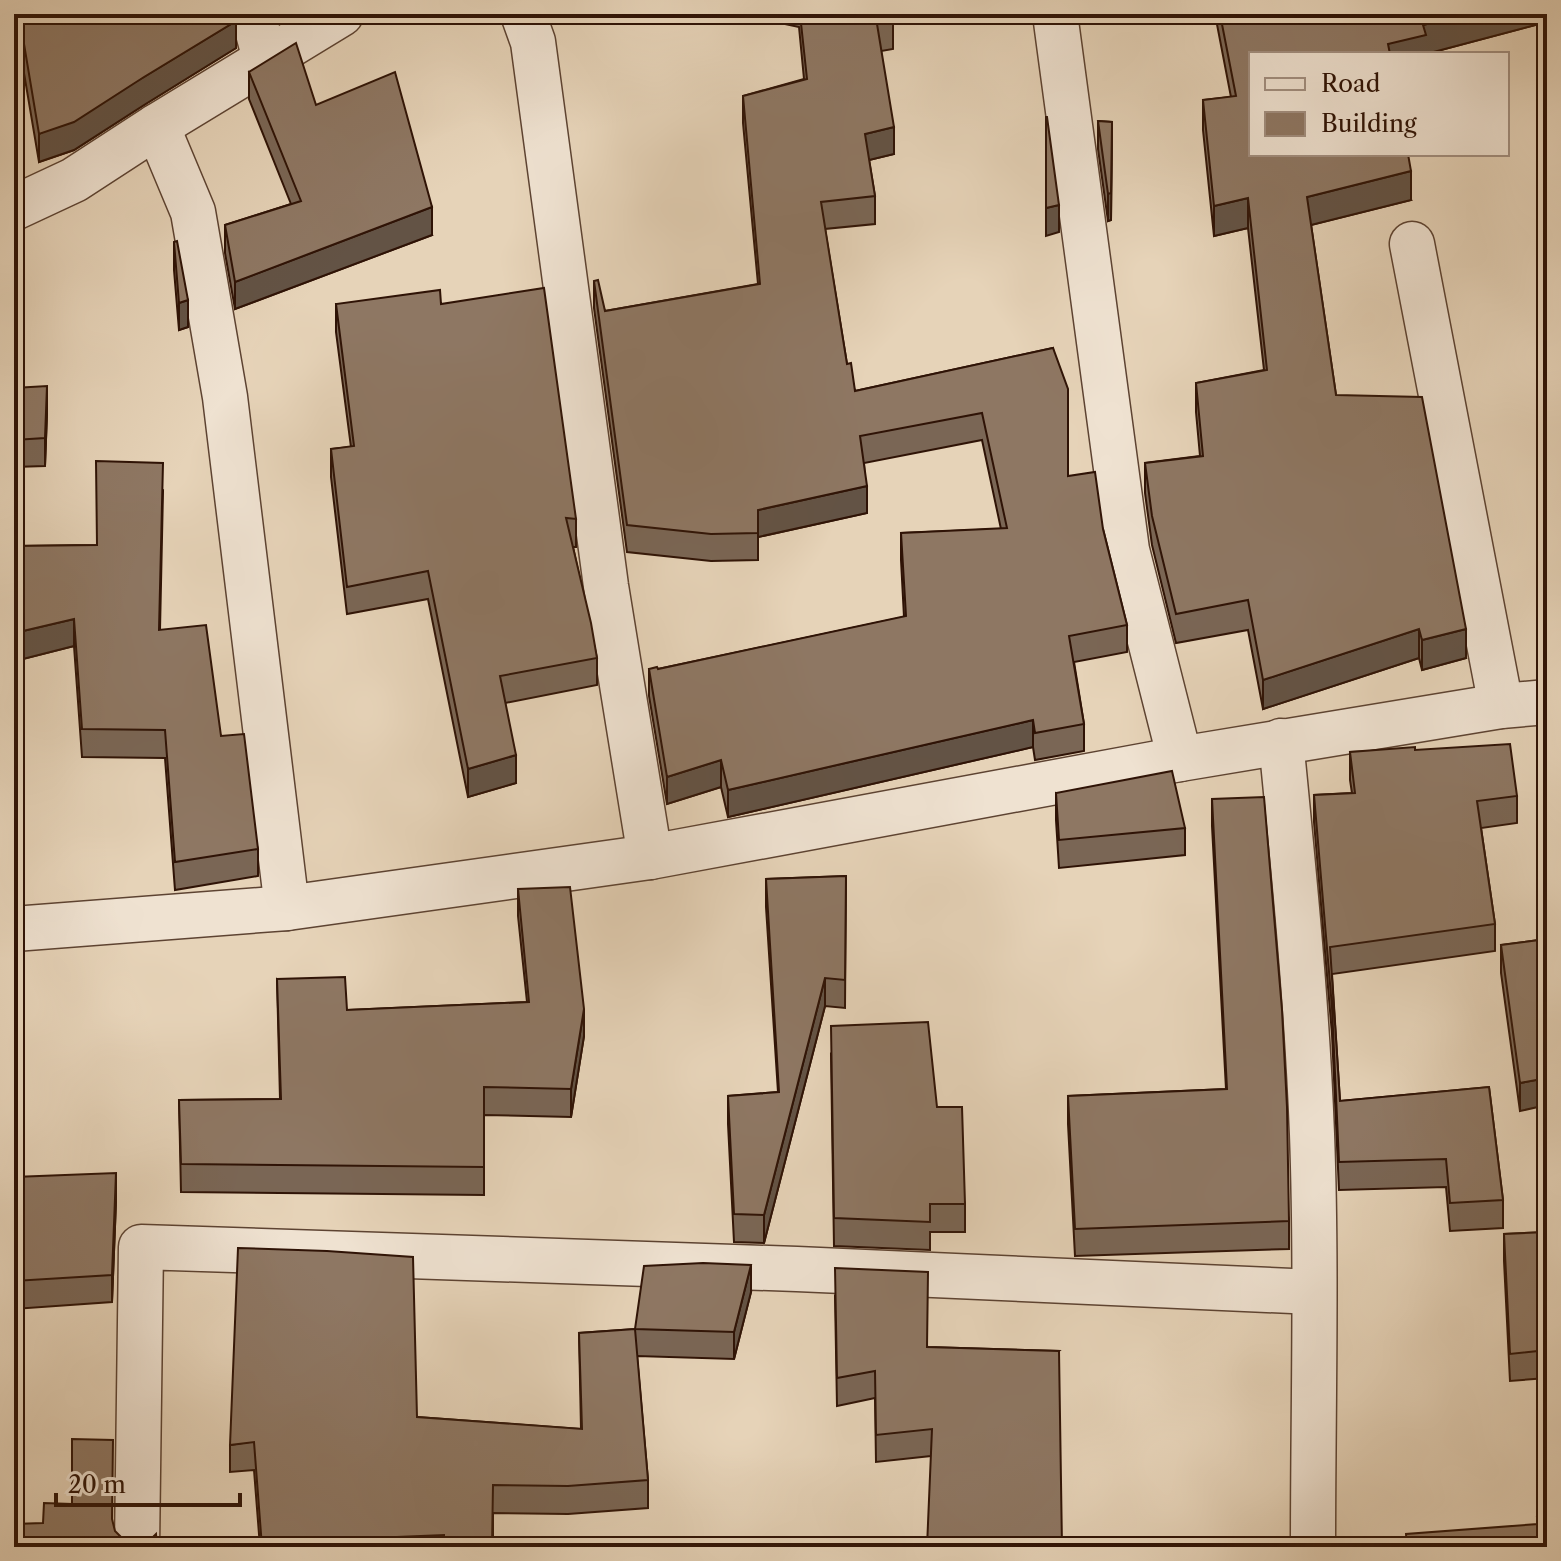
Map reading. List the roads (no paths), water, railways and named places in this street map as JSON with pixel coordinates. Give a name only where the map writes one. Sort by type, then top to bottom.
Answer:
[{"type":"street","points":[[253,14],[265,59]]},
{"type":"street","points":[[14,208],[74,180],[341,14]]},
{"type":"street","points":[[523,14],[533,42],[606,586],[650,857]]},
{"type":"street","points":[[1055,14],[1127,550],[1180,759]]},
{"type":"street","points":[[157,126],[193,212],[225,397],[287,908]]},
{"type":"street","points":[[1412,244],[1501,706]]},
{"type":"street","points":[[14,929],[287,908],[650,857],[1281,741],[1501,706],[1547,702]]},
{"type":"street","points":[[1281,741],[1299,920],[1312,1134],[1313,1547]]},
{"type":"street","points":[[137,1547],[141,1247],[844,1271],[1314,1292]]}]
